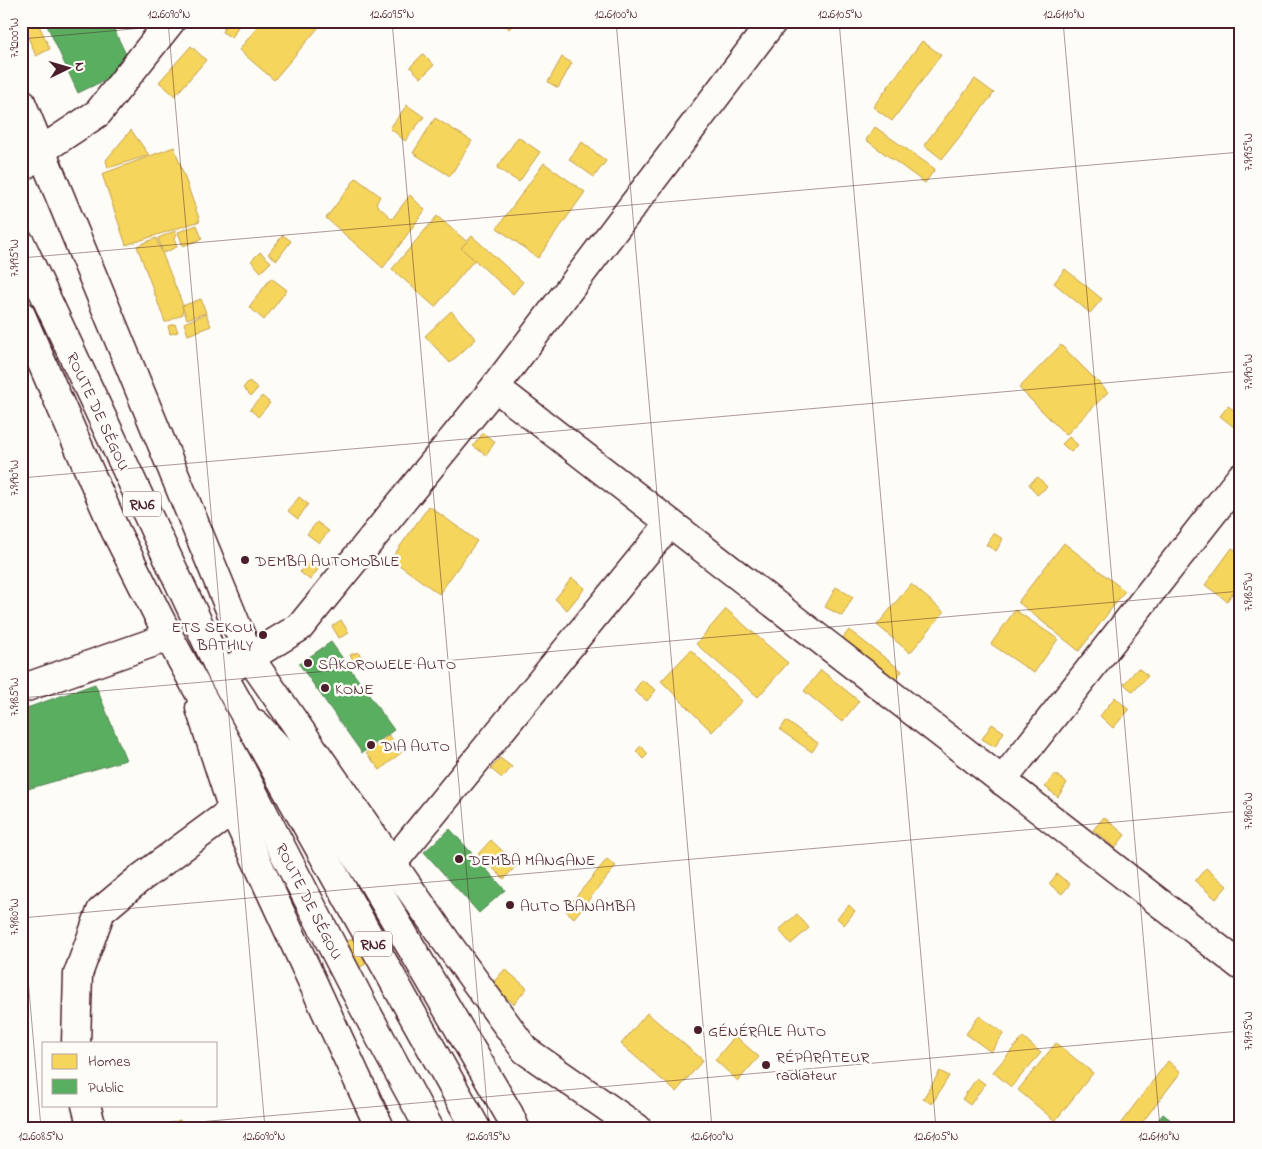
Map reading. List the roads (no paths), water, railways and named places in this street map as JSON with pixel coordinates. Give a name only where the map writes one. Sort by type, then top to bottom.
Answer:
[{"type":"main road","points":[[21,168],[42,150],[98,113],[172,21]]},
{"type":"main road","points":[[222,674],[300,627],[495,387],[772,21]]},
{"type":"main road","points":[[21,102],[250,658],[448,944],[525,1050],[637,1128]]},
{"type":"main road","name":"ROUTE DE SÉGOU","points":[[21,244],[222,674],[245,712],[476,1128]]},
{"type":"main road","name":"ROUTE DE SÉGOU","points":[[21,315],[115,530],[169,637],[242,771],[362,1004],[429,1128]]},
{"type":"main road","points":[[495,387],[1241,966]]},
{"type":"main road","points":[[1002,781],[1241,477]]},
{"type":"main road","points":[[374,884],[393,864],[670,523]]},
{"type":"main road","points":[[21,689],[169,637]]},
{"type":"main road","name":"ROUTE DE SÉGOU","points":[[190,675],[233,810],[380,1128]]},
{"type":"main road","name":"ROUTE DE SÉGOU","points":[[245,712],[304,776],[374,884],[509,1114],[515,1128]]},
{"type":"main road","points":[[76,1042],[78,974],[101,910],[138,880],[233,810]]},
{"type":"main road","points":[[86,1106],[92,1128]]},
{"type":"place","name":"DEMBA AUTOMOBILE","points":[[245,560]]},
{"type":"place","name":"ETS SEKOU BATHILY","points":[[263,635]]},
{"type":"place","name":"SAKOROWELE AUTO","points":[[308,663]]},
{"type":"place","name":"KONE","points":[[325,688]]},
{"type":"place","name":"DIA AUTO","points":[[371,745]]},
{"type":"place","name":"DEMBA MANGANE","points":[[459,859]]},
{"type":"place","name":"AUTO BANAMBA","points":[[510,905]]},
{"type":"place","name":"GÉNÉRALE AUTO","points":[[698,1030]]},
{"type":"place","name":"RÉPARATEUR radiateur","points":[[766,1065]]}]
